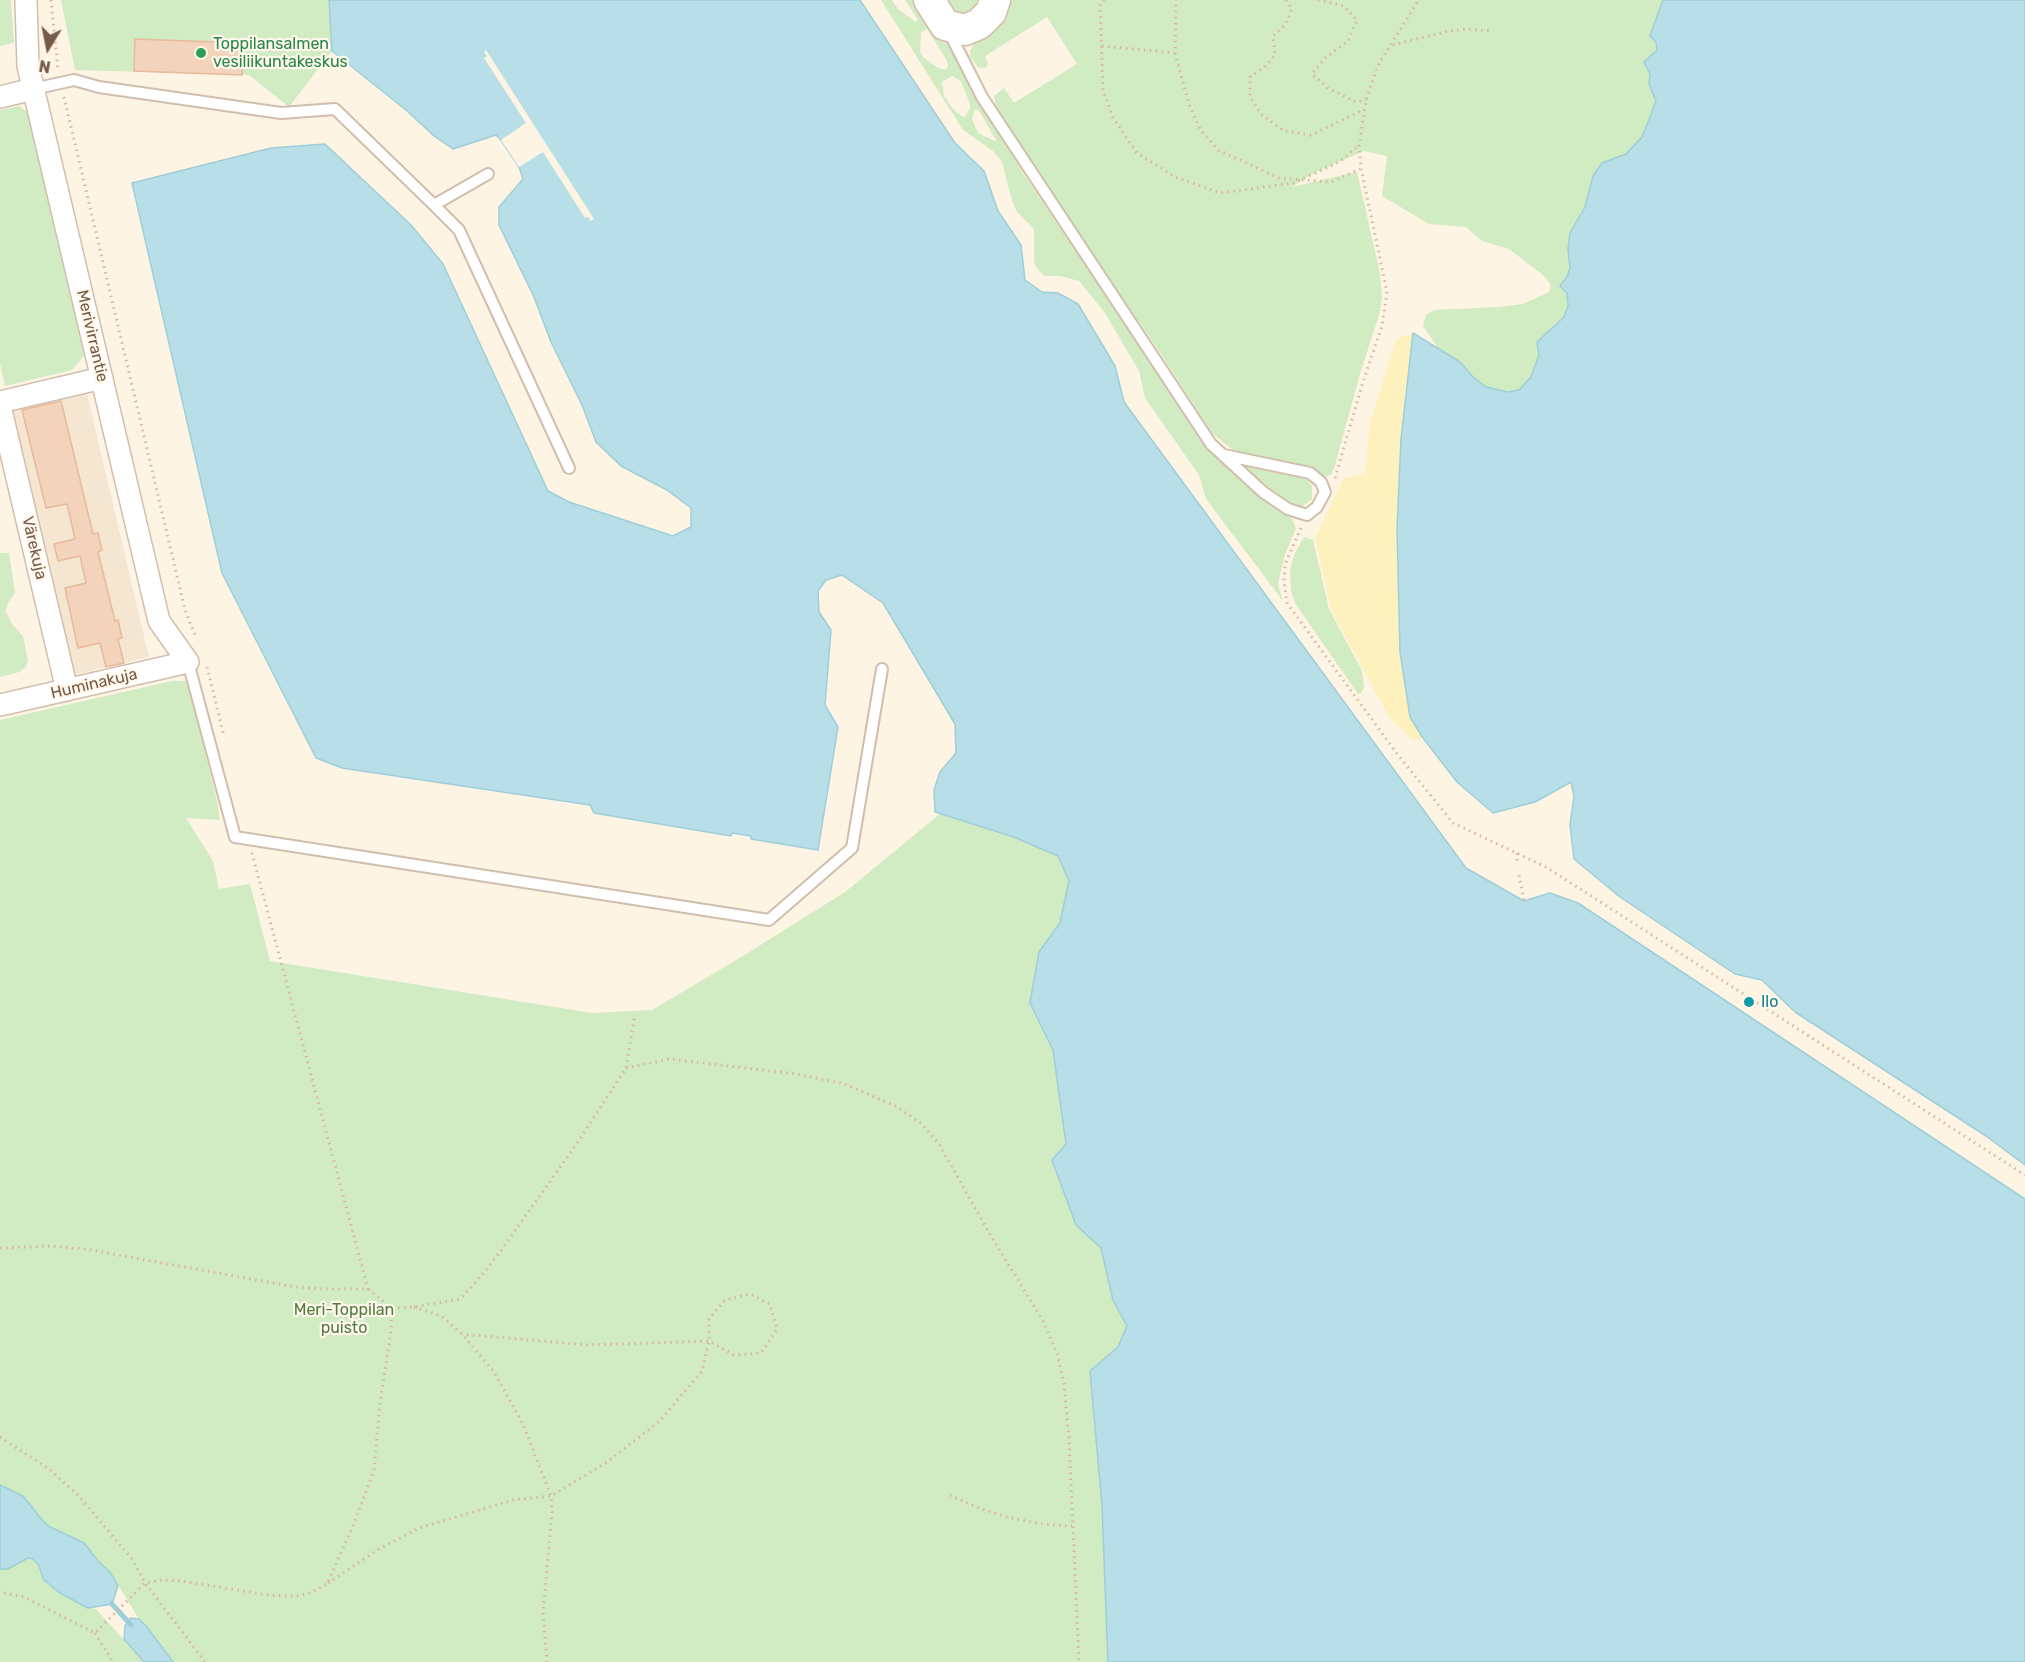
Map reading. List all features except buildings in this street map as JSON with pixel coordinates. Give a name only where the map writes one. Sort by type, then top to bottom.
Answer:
[{"type":"street","name":"Merivirrantie","points":[[26,0],[28,66],[159,621],[188,662]]},
{"type":"street","points":[[929,0],[945,25],[965,30],[979,24],[991,12],[995,0]]},
{"type":"street","points":[[0,97],[33,89]]},
{"type":"street","points":[[0,404],[102,378]]},
{"type":"street","name":"Värekuja","points":[[0,404],[67,690]]},
{"type":"street","name":"Huminakuja","points":[[0,705],[188,662]]},
{"type":"lane","points":[[945,25],[982,97],[1211,444],[1263,492],[1288,509],[1307,515],[1317,507],[1325,492],[1321,482],[1311,473],[1224,455]]},
{"type":"lane","points":[[33,89],[74,80],[99,87],[281,112],[335,109],[459,230],[569,468]]},
{"type":"lane","points":[[434,205],[488,174]]},
{"type":"lane","points":[[188,662],[235,837],[769,920],[852,848],[882,669]]},
{"type":"path","points":[[51,0],[56,59],[61,83],[185,610]]},
{"type":"path","points":[[1104,0],[1100,4],[1103,90],[1113,118],[1137,153],[1175,177],[1220,193],[1294,183],[1339,162],[1359,146]]},
{"type":"path","points":[[1176,0],[1175,53],[1189,104],[1200,129],[1218,150],[1279,178],[1331,182],[1361,168]]},
{"type":"path","points":[[1286,0],[1292,9],[1285,25],[1273,36],[1275,55],[1266,66],[1250,77],[1250,97],[1261,114],[1284,131],[1311,135],[1359,112],[1363,116]]},
{"type":"path","points":[[1318,0],[1344,6],[1357,20],[1348,41],[1324,59],[1312,74],[1328,88],[1356,102],[1366,100]]},
{"type":"path","points":[[1325,492],[1336,475],[1382,326],[1387,292],[1361,168],[1359,146],[1366,100],[1379,63],[1419,0]]},
{"type":"path","points":[[1391,45],[1449,30],[1492,31]]},
{"type":"path","points":[[1102,45],[1175,53]]},
{"type":"path","points":[[1307,515],[1285,564],[1284,582],[1287,603],[1398,755],[1454,823],[1546,867],[2025,1175]]},
{"type":"path","points":[[248,838],[368,1289],[392,1308],[414,1307],[460,1299],[476,1282],[578,1142],[626,1068],[634,1014]]},
{"type":"path","points":[[1517,854],[1517,864]]},
{"type":"path","points":[[1519,875],[1524,901]]},
{"type":"path","points":[[626,1068],[670,1059],[797,1074],[845,1084],[896,1106],[921,1123],[939,1144],[988,1231],[1043,1321],[1051,1338],[1064,1384],[1069,1439],[1079,1662]]},
{"type":"path","points":[[0,1248],[50,1246],[85,1249],[290,1286],[321,1289],[368,1289]]},
{"type":"path","points":[[95,1633],[146,1583],[162,1580],[181,1581],[268,1595],[299,1596],[327,1584],[380,1549],[419,1528],[513,1500],[551,1496],[607,1462],[660,1421],[702,1371],[709,1341],[709,1319],[725,1300],[750,1294],[770,1304],[777,1329],[761,1353],[734,1355],[709,1341],[588,1345],[462,1334]]},
{"type":"path","points":[[414,1307],[441,1316],[462,1334],[494,1372],[523,1424],[551,1496],[552,1512],[543,1613],[547,1662]]},
{"type":"path","points":[[327,1584],[374,1471],[392,1308]]},
{"type":"path","points":[[0,1437],[49,1470],[78,1495],[132,1559],[146,1583],[205,1662]]},
{"type":"path","points":[[950,1495],[976,1507],[1007,1517],[1041,1524],[1072,1526]]},
{"type":"path","points":[[0,1592],[24,1598],[95,1633],[113,1662]]},
{"type":"shaded area","points":[[87,394],[149,657],[73,675],[11,412]]},
{"type":"green space","points":[[0,0],[11,0],[14,43],[0,46]]},
{"type":"green space","name":"Toppilansalmen vesiliikuntakeskus","points":[[61,0],[371,0],[289,107],[249,75],[75,70]]},
{"type":"green space","points":[[881,0],[892,0],[899,10],[916,22],[918,20],[905,0],[917,0],[959,62],[970,85],[1025,176],[1193,425],[1259,494],[1292,519],[1296,528],[1284,557],[1278,585],[1283,601],[1206,499],[1199,475],[1145,398],[1139,371],[1105,313],[1079,281],[1060,276],[1045,276],[1039,271],[1034,263],[1034,229],[1017,212],[1002,162],[993,151],[963,130]],"holes":[[[927,29],[946,59],[948,66],[946,70],[938,68],[923,57],[920,51],[921,32]],[[952,76],[961,81],[970,104],[965,117],[953,109],[944,96],[942,82]],[[975,109],[980,112],[997,142],[978,133],[972,119]]]},
{"type":"green space","points":[[938,0],[982,0],[980,8],[959,18]]},
{"type":"green space","points":[[1006,0],[1663,0],[1650,36],[1656,42],[1657,50],[1644,62],[1650,74],[1649,84],[1656,101],[1642,137],[1626,154],[1602,163],[1593,176],[1585,207],[1570,233],[1568,249],[1570,267],[1567,277],[1560,286],[1567,293],[1568,306],[1564,317],[1537,342],[1539,355],[1531,377],[1519,390],[1508,392],[1486,387],[1473,377],[1460,362],[1438,348],[1423,326],[1426,315],[1434,310],[1523,304],[1549,292],[1551,285],[1543,275],[1509,249],[1482,241],[1466,227],[1429,224],[1382,196],[1387,156],[1364,151],[1316,172],[1291,187],[1357,172],[1380,273],[1382,298],[1379,315],[1335,465],[1331,475],[1326,476],[1310,467],[1256,459],[1233,450],[1212,433],[1159,351],[1028,160],[996,106],[994,96],[1004,88],[1014,103],[1077,64],[1047,17],[985,56],[988,64],[986,68],[978,67],[970,57],[970,51],[974,44],[992,29]]},
{"type":"green space","points":[[19,106],[31,115],[86,348],[83,357],[72,370],[5,386],[0,364],[0,110]]},
{"type":"green space","points":[[1238,463],[1298,475],[1312,486],[1312,499],[1301,507],[1286,502]]},
{"type":"green space","points":[[1304,537],[1313,540],[1329,609],[1362,671],[1364,687],[1361,693],[1358,694],[1295,603],[1291,591],[1290,569],[1295,553]]},
{"type":"green space","points":[[0,553],[9,553],[15,593],[8,603],[6,612],[12,624],[23,636],[28,660],[26,667],[19,672],[0,677]]},
{"type":"green space","name":"Meri-Toppilan puisto","points":[[172,681],[187,681],[220,820],[186,818],[213,861],[219,889],[250,884],[270,961],[592,1013],[652,1010],[845,892],[940,814],[1014,837],[1057,856],[1069,881],[1060,923],[1039,952],[1030,1003],[1053,1049],[1076,1225],[1101,1248],[1113,1300],[1127,1326],[1118,1347],[1090,1371],[1102,1505],[1108,1662],[173,1662],[139,1619],[110,1572],[84,1543],[50,1527],[23,1496],[0,1485],[0,720]]},
{"type":"green space","points":[[28,1558],[38,1564],[39,1571],[88,1608],[96,1609],[144,1662],[0,1662],[0,1569],[8,1569]]},
{"type":"sand","points":[[1413,333],[1401,439],[1410,717],[1423,738],[1412,740],[1389,717],[1331,610],[1315,538],[1344,478],[1365,473],[1370,423],[1396,339]]},
{"type":"water","points":[[329,0],[860,0],[955,143],[984,171],[998,211],[1021,245],[1025,280],[1042,292],[1058,293],[1078,304],[1115,366],[1124,402],[1466,868],[1524,901],[1550,893],[1578,903],[2025,1199],[2025,1662],[1108,1662],[1102,1505],[1090,1371],[1118,1347],[1127,1326],[1113,1300],[1101,1248],[1076,1225],[1052,1160],[1066,1144],[1053,1050],[1030,1003],[1039,952],[1060,923],[1069,881],[1058,856],[1014,837],[935,812],[934,790],[940,772],[956,753],[955,724],[883,603],[842,575],[826,580],[818,591],[819,612],[831,630],[825,705],[838,727],[818,850],[751,839],[751,836],[732,833],[731,836],[594,813],[590,805],[342,768],[316,758],[222,573],[132,183],[271,148],[325,144],[411,225],[443,264],[548,491],[569,502],[673,536],[691,527],[691,508],[667,490],[621,466],[596,442],[582,405],[551,342],[534,297],[499,225],[499,207],[523,179],[519,167],[501,140],[496,135],[453,149],[434,136],[406,110],[332,51]]},
{"type":"water","points":[[1663,0],[2025,0],[2025,1165],[1986,1136],[1795,1012],[1762,980],[1735,974],[1620,897],[1574,859],[1570,825],[1574,796],[1571,782],[1535,802],[1493,813],[1457,782],[1410,717],[1400,652],[1397,529],[1401,439],[1413,333],[1460,362],[1473,377],[1486,387],[1508,392],[1519,390],[1531,377],[1539,355],[1537,342],[1564,317],[1568,306],[1567,293],[1560,286],[1570,268],[1568,249],[1570,233],[1585,207],[1593,176],[1602,163],[1626,154],[1642,137],[1656,101],[1649,84],[1650,74],[1644,62],[1657,50],[1656,42],[1650,36]]},
{"type":"water","points":[[0,1485],[23,1496],[50,1527],[84,1543],[110,1572],[118,1586],[112,1604],[88,1608],[60,1593],[44,1580],[38,1564],[32,1559],[28,1558],[8,1569],[0,1569]]},
{"type":"water","points":[[130,1618],[139,1619],[147,1627],[173,1662],[144,1662],[124,1639],[125,1626]]},
{"type":"pier","points":[[486,50],[594,219],[591,221],[588,217],[585,218],[543,152],[519,167],[501,140],[526,123],[484,58],[487,56],[484,52]]},
{"type":"waterway","points":[[112,1604],[131,1625]]},
{"type":"place","name":"Toppilansalmen vesiliikuntakeskus","points":[[201,53]]},
{"type":"place","name":"Ilo","points":[[1749,1002]]}]
